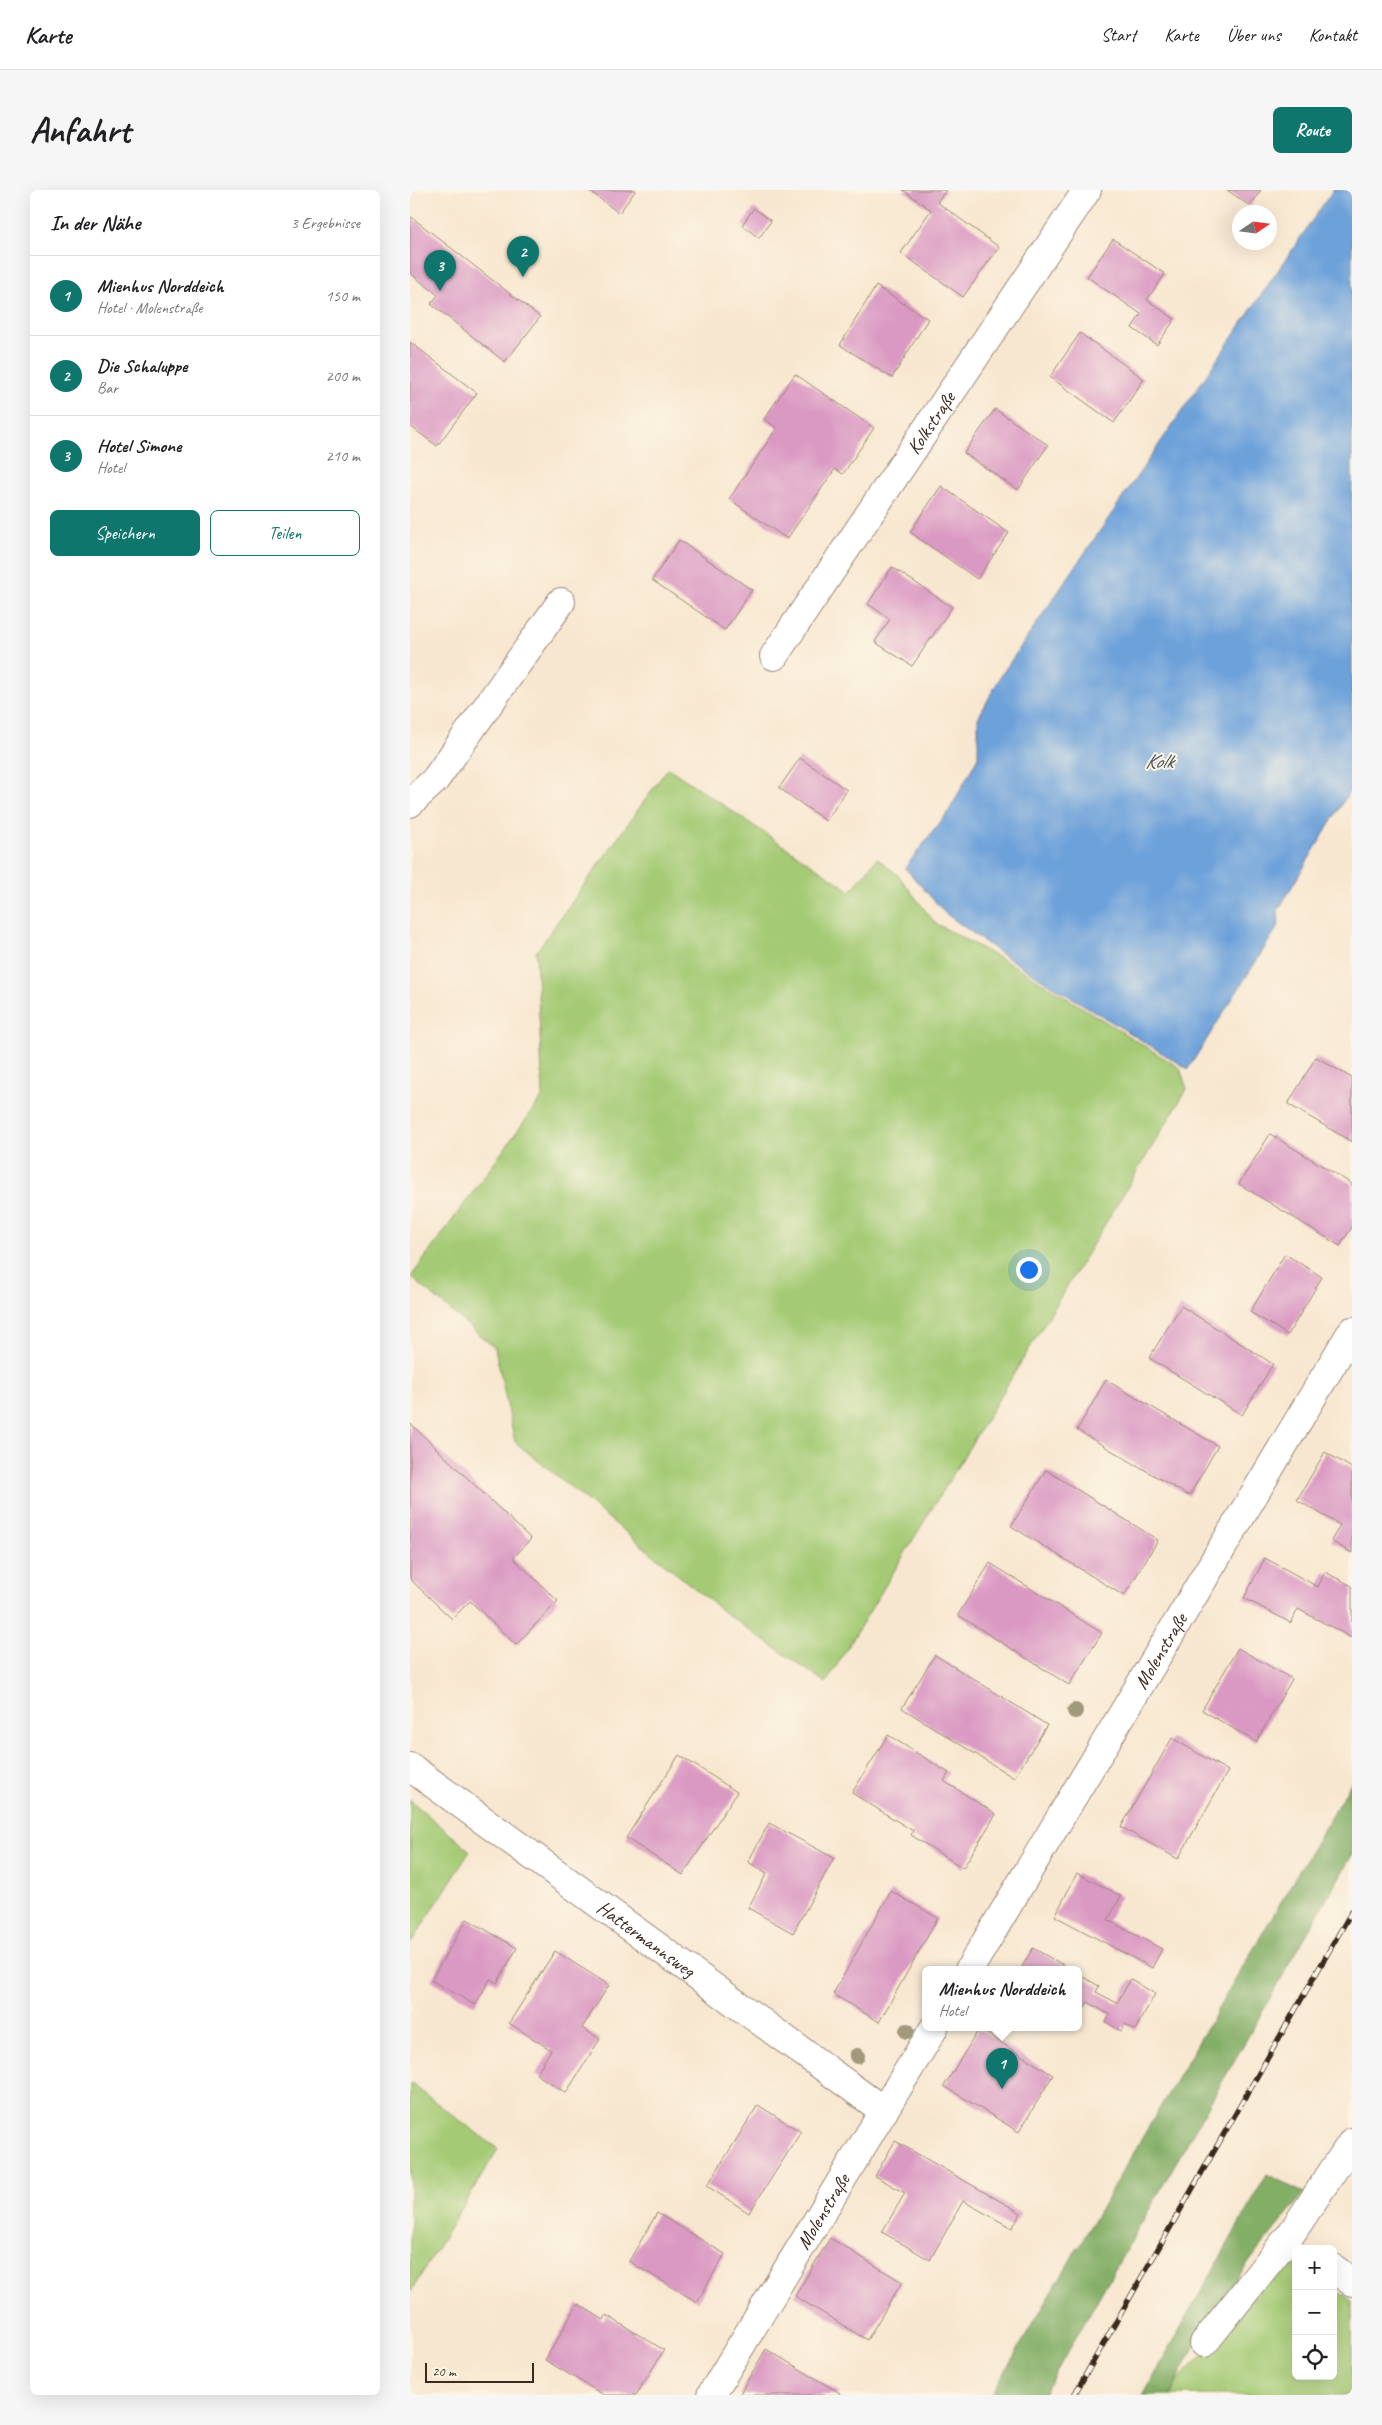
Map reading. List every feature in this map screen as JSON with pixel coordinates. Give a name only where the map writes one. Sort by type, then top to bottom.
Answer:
[{"type":"street","name":"Kolkstraße","points":[[774,656],[1087,190]]},
{"type":"street","points":[[410,803],[435,780],[561,602]]},
{"type":"street","name":"Molenstraße","points":[[971,1966],[1352,1331]]},
{"type":"street","name":"Hattermannsweg","points":[[410,1767],[884,2111]]},
{"type":"street","name":"Molenstraße","points":[[711,2395],[932,2031]]},
{"type":"street","points":[[1204,2343],[1300,2242],[1352,2142]]},
{"type":"street","points":[[1337,2271],[1352,2282]]},
{"type":"green space","points":[[668,768],[851,891],[877,858],[898,875],[935,923],[1025,972],[1180,1068],[1187,1089],[826,1683],[725,1613],[515,1442],[495,1348],[411,1277],[543,1096],[536,952]]},
{"type":"green space","points":[[1352,1781],[1352,1855],[1043,2395],[991,2395]]},
{"type":"green space","points":[[410,1800],[470,1851],[410,1945]]},
{"type":"green space","points":[[410,2083],[498,2149],[410,2293]]},
{"type":"green space","points":[[1267,2174],[1304,2193],[1211,2313],[1170,2395],[1143,2395]]},
{"type":"green space","points":[[1292,2264],[1292,2380],[1337,2380],[1337,2290],[1352,2301],[1352,2395],[1170,2395],[1178,2380],[1228,2331],[1276,2267]]},
{"type":"water","name":"Kolk","points":[[1333,190],[1352,190],[1352,787],[1278,910],[1279,925],[1188,1069],[1001,954],[945,913],[905,868],[949,811],[978,757],[978,718],[1002,674]]},
{"type":"building","points":[[588,190],[636,190],[619,213]]},
{"type":"building","points":[[903,190],[946,190],[937,202],[999,247],[963,297],[901,253],[931,210]]},
{"type":"building","points":[[1227,190],[1261,190],[1251,205]]},
{"type":"building","points":[[754,208],[771,221],[759,238],[742,225]]},
{"type":"building","points":[[410,216],[540,317],[505,362],[431,304],[438,295],[410,273]]},
{"type":"building","points":[[1113,239],[1165,274],[1147,300],[1175,319],[1157,345],[1132,328],[1141,314],[1087,277]]},
{"type":"building","points":[[876,286],[928,319],[892,378],[840,345]]},
{"type":"building","points":[[1080,333],[1144,379],[1114,423],[1050,377]]},
{"type":"building","points":[[410,342],[477,393],[437,446],[410,426]]},
{"type":"building","points":[[795,374],[874,428],[843,474],[835,469],[787,539],[729,499],[777,428],[764,419]]},
{"type":"building","points":[[995,409],[1048,445],[1018,490],[964,453]]},
{"type":"building","points":[[941,486],[1009,533],[977,579],[910,532]]},
{"type":"building","points":[[679,540],[752,590],[725,630],[652,580]]},
{"type":"building","points":[[892,567],[952,607],[912,666],[875,642],[890,619],[868,604]]},
{"type":"building","points":[[800,758],[847,790],[826,821],[779,788]]},
{"type":"building","points":[[1316,1057],[1352,1078],[1352,1142],[1288,1104]]},
{"type":"building","points":[[1270,1134],[1352,1184],[1352,1227],[1340,1246],[1239,1184]]},
{"type":"building","points":[[1285,1254],[1322,1277],[1288,1335],[1250,1312]]},
{"type":"building","points":[[1181,1306],[1273,1364],[1242,1415],[1149,1358]]},
{"type":"building","points":[[1106,1380],[1218,1446],[1189,1496],[1077,1430]]},
{"type":"building","points":[[410,1423],[531,1539],[513,1558],[558,1601],[516,1645],[470,1601],[452,1619],[410,1579]]},
{"type":"building","points":[[1325,1452],[1352,1468],[1352,1553],[1331,1541],[1340,1525],[1297,1500]]},
{"type":"building","points":[[1046,1470],[1158,1540],[1124,1596],[1011,1526]]},
{"type":"building","points":[[1265,1558],[1318,1587],[1325,1572],[1352,1586],[1352,1638],[1298,1609],[1291,1623],[1244,1598]]},
{"type":"building","points":[[990,1563],[1102,1633],[1069,1685],[958,1615]]},
{"type":"building","points":[[1238,1648],[1292,1679],[1256,1742],[1202,1710]]},
{"type":"building","points":[[935,1655],[1047,1725],[1014,1778],[902,1708]]},
{"type":"building","points":[[888,1735],[949,1773],[944,1781],[996,1814],[963,1868],[911,1835],[913,1831],[852,1793]]},
{"type":"building","points":[[1172,1738],[1228,1771],[1178,1859],[1121,1827]]},
{"type":"building","points":[[679,1755],[737,1792],[683,1875],[626,1838]]},
{"type":"building","points":[[769,1823],[834,1858],[793,1933],[748,1908],[767,1873],[748,1862]]},
{"type":"building","points":[[1077,1873],[1121,1896],[1108,1920],[1162,1949],[1152,1968],[1055,1916]]},
{"type":"building","points":[[891,1891],[938,1918],[879,2022],[833,1994]]},
{"type":"building","points":[[467,1919],[517,1948],[497,1983],[490,1979],[475,2005],[431,1980]]},
{"type":"building","points":[[1033,1948],[1065,1966],[1022,1966]]},
{"type":"building","points":[[555,1951],[609,1985],[582,2028],[600,2039],[566,2093],[536,2074],[551,2050],[509,2023]]},
{"type":"building","points":[[1082,1976],[1099,1986],[1096,1992],[1117,2003],[1131,1979],[1155,1994],[1135,2030],[1125,2024],[1121,2031],[1106,2022],[1110,2015],[1088,2002],[1082,2012]]},
{"type":"building","points":[[978,2031],[982,2031],[1053,2075],[1019,2132],[944,2086]]},
{"type":"building","points":[[758,2105],[801,2132],[749,2213],[707,2186]]},
{"type":"building","points":[[895,2141],[1021,2213],[1012,2228],[963,2201],[930,2260],[882,2232],[905,2193],[875,2176]]},
{"type":"building","points":[[657,2213],[725,2254],[697,2302],[629,2261]]},
{"type":"building","points":[[830,2238],[902,2282],[867,2340],[795,2296]]},
{"type":"building","points":[[578,2304],[604,2320],[606,2315],[664,2350],[636,2395],[604,2395],[545,2360]]},
{"type":"building","points":[[766,2349],[840,2393],[839,2395],[739,2395]]},
{"type":"railway","points":[[1074,2395],[1352,1911]]},
{"type":"place","name":"Die Schaluppe","points":[[523,277]]},
{"type":"place","name":"Hotel Simone","points":[[440,291]]},
{"type":"place","name":"Mienhus Norddeich","points":[[1002,2089]]}]
